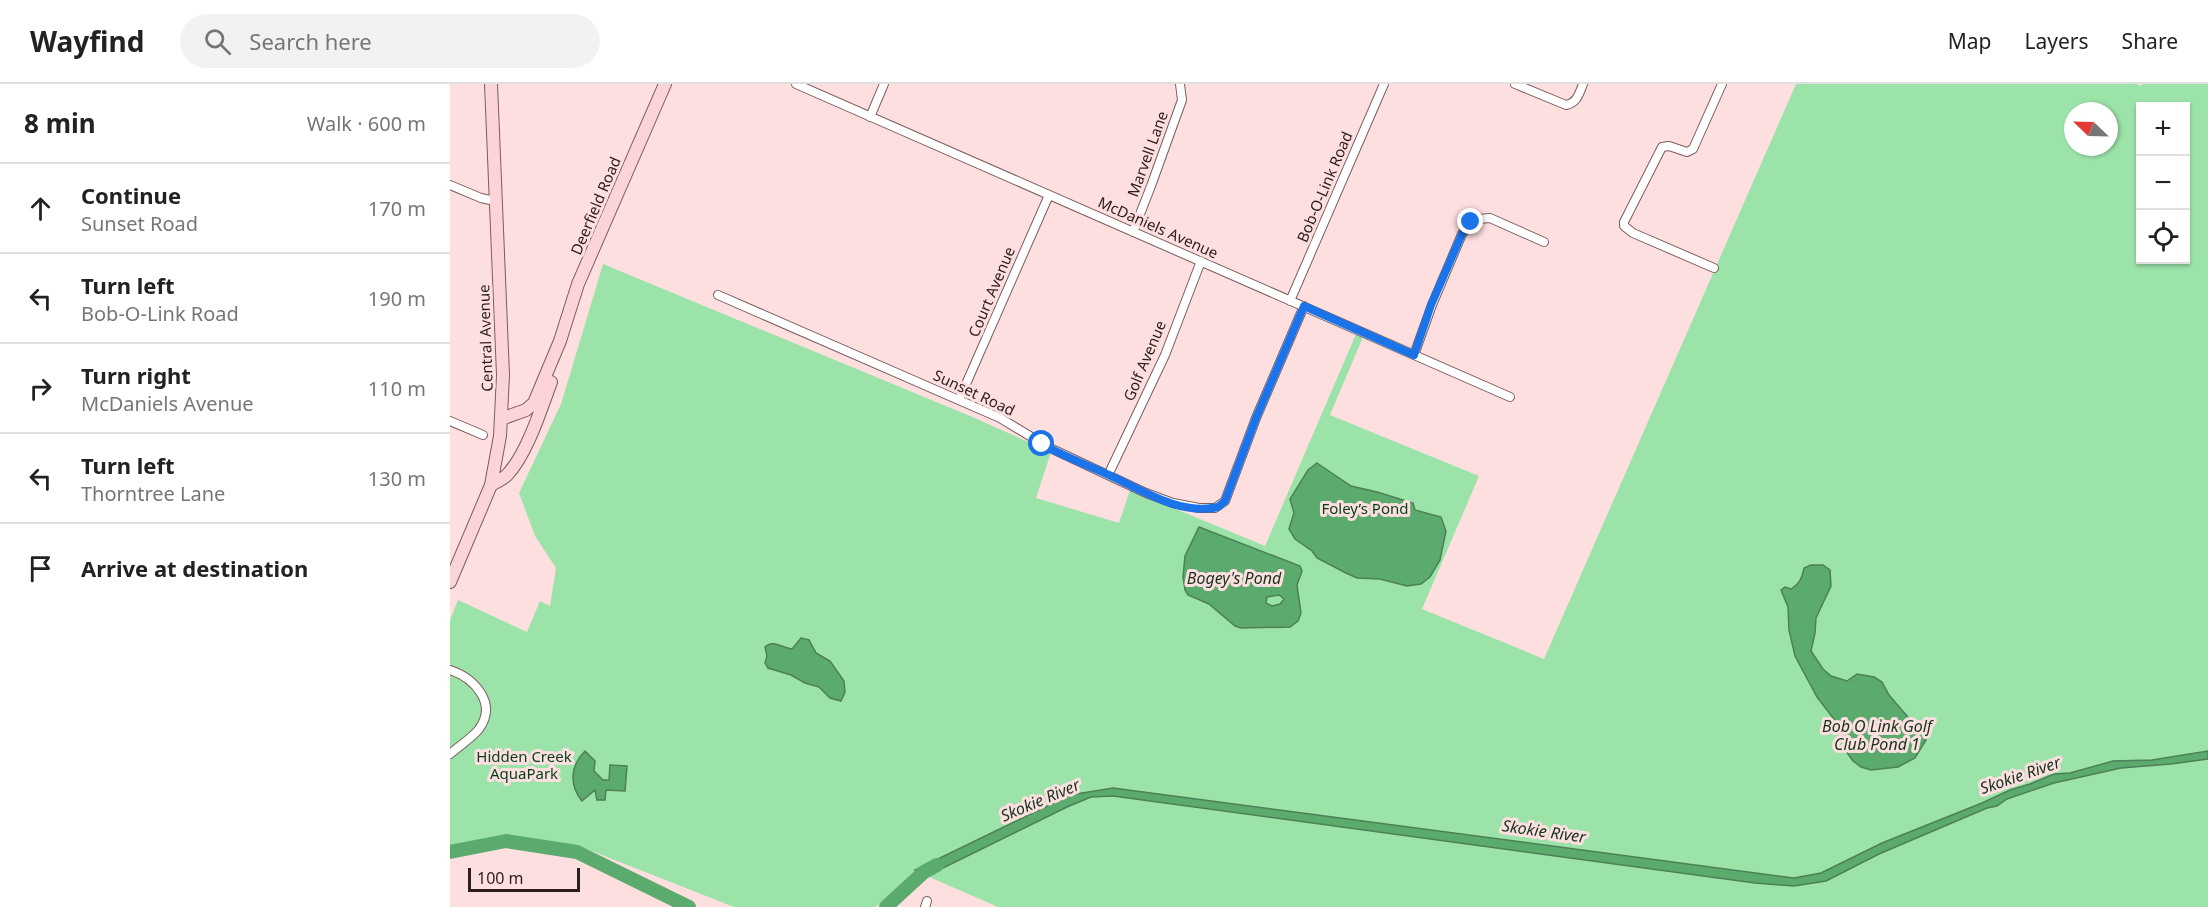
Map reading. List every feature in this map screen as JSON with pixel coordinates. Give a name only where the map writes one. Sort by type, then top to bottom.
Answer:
[{"type":"street","name":"Central Avenue","points":[[450,582],[491,485],[501,419],[503,375],[491,84]]},
{"type":"street","name":"Deerfield Road","points":[[501,419],[526,410],[534,403],[560,341],[579,284],[665,84]]},
{"type":"street","name":"McDaniels Avenue","points":[[796,84],[1510,397]]},
{"type":"street","points":[[870,117],[884,84]]},
{"type":"street","name":"Marvell Lane","points":[[1133,232],[1182,100],[1180,84]]},
{"type":"street","name":"Bob-O-Link Road","points":[[1290,300],[1384,84]]},
{"type":"street","points":[[1515,84],[1566,105],[1576,101],[1583,84]]},
{"type":"street","points":[[1714,268],[1627,230],[1624,222],[1662,147],[1669,146],[1687,152],[1693,149],[1722,84]]},
{"type":"street","points":[[450,185],[495,201]]},
{"type":"street","name":"Court Avenue","points":[[959,400],[1049,195]]},
{"type":"street","points":[[1414,355],[1431,305],[1466,227],[1471,222],[1490,218],[1544,242]]},
{"type":"street","name":"Golf Avenue","points":[[1111,469],[1165,355],[1201,261]]},
{"type":"street","name":"Sunset Road","points":[[718,295],[1000,418],[1048,447],[1146,494],[1185,506],[1218,507],[1225,501],[1256,418],[1304,306]]},
{"type":"street","name":"Deerfield Road","points":[[491,485],[507,475],[530,436],[552,379],[560,341]]},
{"type":"street","points":[[450,421],[483,435]]},
{"type":"street","points":[[450,670],[462,674],[478,687],[483,696],[485,708],[484,717],[477,731],[450,754]]},
{"type":"green space","name":"Hidden Creek AquaPark","points":[[1796,84],[2137,84],[2141,86],[2142,84],[2208,84],[2208,907],[998,907],[927,876],[875,907],[734,907],[579,846],[507,836],[450,845],[450,620],[458,600],[527,632],[540,601],[550,606],[556,568],[535,536],[519,493],[561,404],[603,264],[970,416],[1051,452],[1036,498],[1119,523],[1130,490],[1265,546],[1356,334],[1363,337],[1330,415],[1479,476],[1422,609],[1544,659]]},
{"type":"water","name":"Foley’s Pond","points":[[1317,463],[1351,486],[1413,503],[1415,510],[1441,517],[1446,531],[1440,560],[1430,577],[1421,584],[1407,586],[1380,579],[1357,578],[1317,558],[1312,551],[1295,539],[1289,529],[1294,513],[1290,499],[1308,470]]},
{"type":"water","name":"Bogey's Pond","points":[[1199,527],[1300,566],[1302,571],[1297,585],[1301,613],[1298,621],[1290,627],[1241,628],[1235,626],[1209,604],[1188,595],[1183,577],[1185,556]],"holes":[[[1279,595],[1284,599],[1280,604],[1272,606],[1266,603],[1267,597]]]},
{"type":"water","name":"Bob O Link Golf Club Pond 1","points":[[1811,565],[1823,565],[1830,570],[1831,586],[1816,618],[1811,651],[1823,669],[1831,676],[1847,681],[1857,674],[1874,677],[1882,682],[1889,695],[1913,723],[1926,733],[1926,740],[1915,758],[1898,767],[1871,770],[1853,761],[1845,750],[1837,723],[1817,697],[1795,656],[1789,630],[1788,607],[1781,590],[1785,587],[1791,589],[1794,587],[1800,580],[1804,568]]},
{"type":"water","points":[[801,638],[809,640],[816,653],[830,661],[844,681],[845,692],[841,701],[830,698],[819,687],[768,668],[765,663],[767,656],[765,647],[774,644],[792,649]]},
{"type":"water","points":[[585,751],[595,761],[594,771],[603,780],[609,780],[610,765],[627,766],[625,791],[606,790],[605,800],[597,800],[595,790],[582,801],[575,789],[573,776],[576,763]]},
{"type":"water","points":[[2208,751],[2208,759],[2121,768],[2054,783],[2007,799],[1997,806],[1987,808],[1879,854],[1826,881],[1794,886],[1755,883],[1113,796],[1091,797],[1067,807],[927,876],[915,870],[1070,795],[1113,788],[1794,878],[1821,873],[1882,843],[2054,774],[2070,773],[2113,761],[2152,760]]},
{"type":"waterway","name":"Skokie River","points":[[450,852],[506,841],[577,852],[689,907]]},
{"type":"waterway","name":"Skokie River","points":[[886,907],[924,872],[937,865]]},
{"type":"route","points":[[1042,444],[1146,494],[1185,506],[1218,507],[1225,501],[1256,418],[1304,306],[1414,355],[1431,305],[1462,234],[1471,222]]}]
